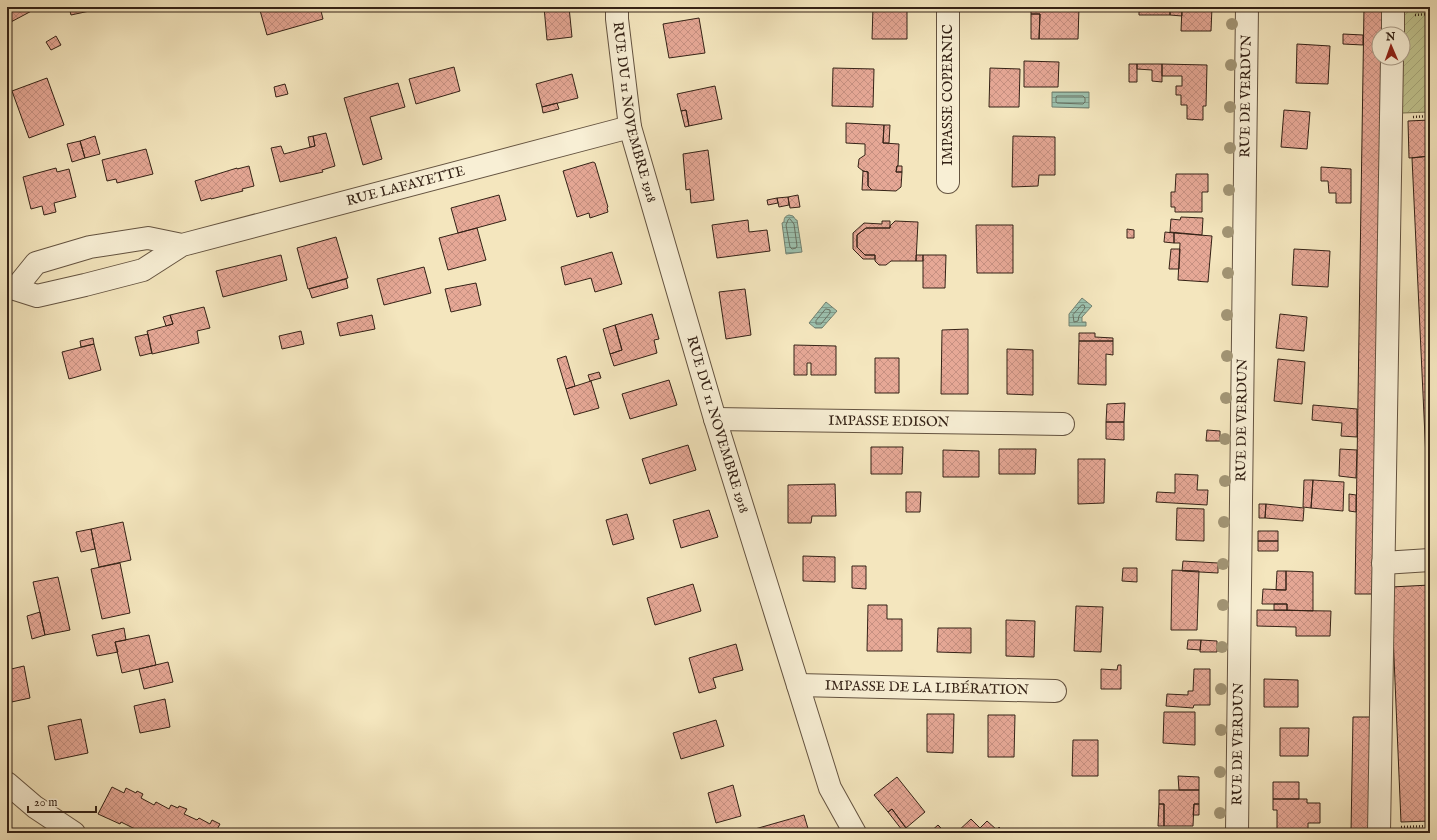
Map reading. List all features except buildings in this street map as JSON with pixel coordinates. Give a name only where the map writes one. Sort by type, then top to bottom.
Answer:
[{"type":"street","name":"RUE DU 11 NOVEMBRE 1918","points":[[617,7],[617,19],[630,127],[715,420],[830,788],[855,833]]},
{"type":"street","name":"IMPASSE COPERNIC","points":[[948,7],[948,182]]},
{"type":"street","name":"RUE DE VERDUN","points":[[1237,833],[1247,7]]},
{"type":"street","points":[[1393,7],[1393,26]]},
{"type":"street","points":[[1379,830],[1392,66]]},
{"type":"street","name":"RUE LAFAYETTE","points":[[182,245],[148,238],[90,247],[36,263],[11,290],[37,296],[92,284],[143,270],[182,245],[630,127]]},
{"type":"street","name":"IMPASSE EDISON","points":[[715,420],[1063,424]]},
{"type":"street","points":[[1384,563],[1430,560]]},
{"type":"street","name":"IMPASSE DE LA LIBÉRATION","points":[[798,685],[1056,690]]},
{"type":"street","points":[[7,783],[35,807],[74,833]]},
{"type":"path","points":[[1379,830],[1430,826]]},
{"type":"shaded area","points":[[1404,7],[1430,7],[1430,112],[1402,113],[1403,66],[1411,66],[1411,26],[1404,26]]},
{"type":"water","points":[[1052,92],[1089,92],[1089,108],[1052,107]]},
{"type":"water","points":[[789,215],[793,216],[797,220],[802,252],[786,254],[782,223]]},
{"type":"water","points":[[1082,298],[1092,306],[1082,317],[1082,322],[1086,322],[1086,326],[1069,326],[1069,314]]},
{"type":"water","points":[[826,302],[837,311],[822,328],[815,328],[809,323]]}]
